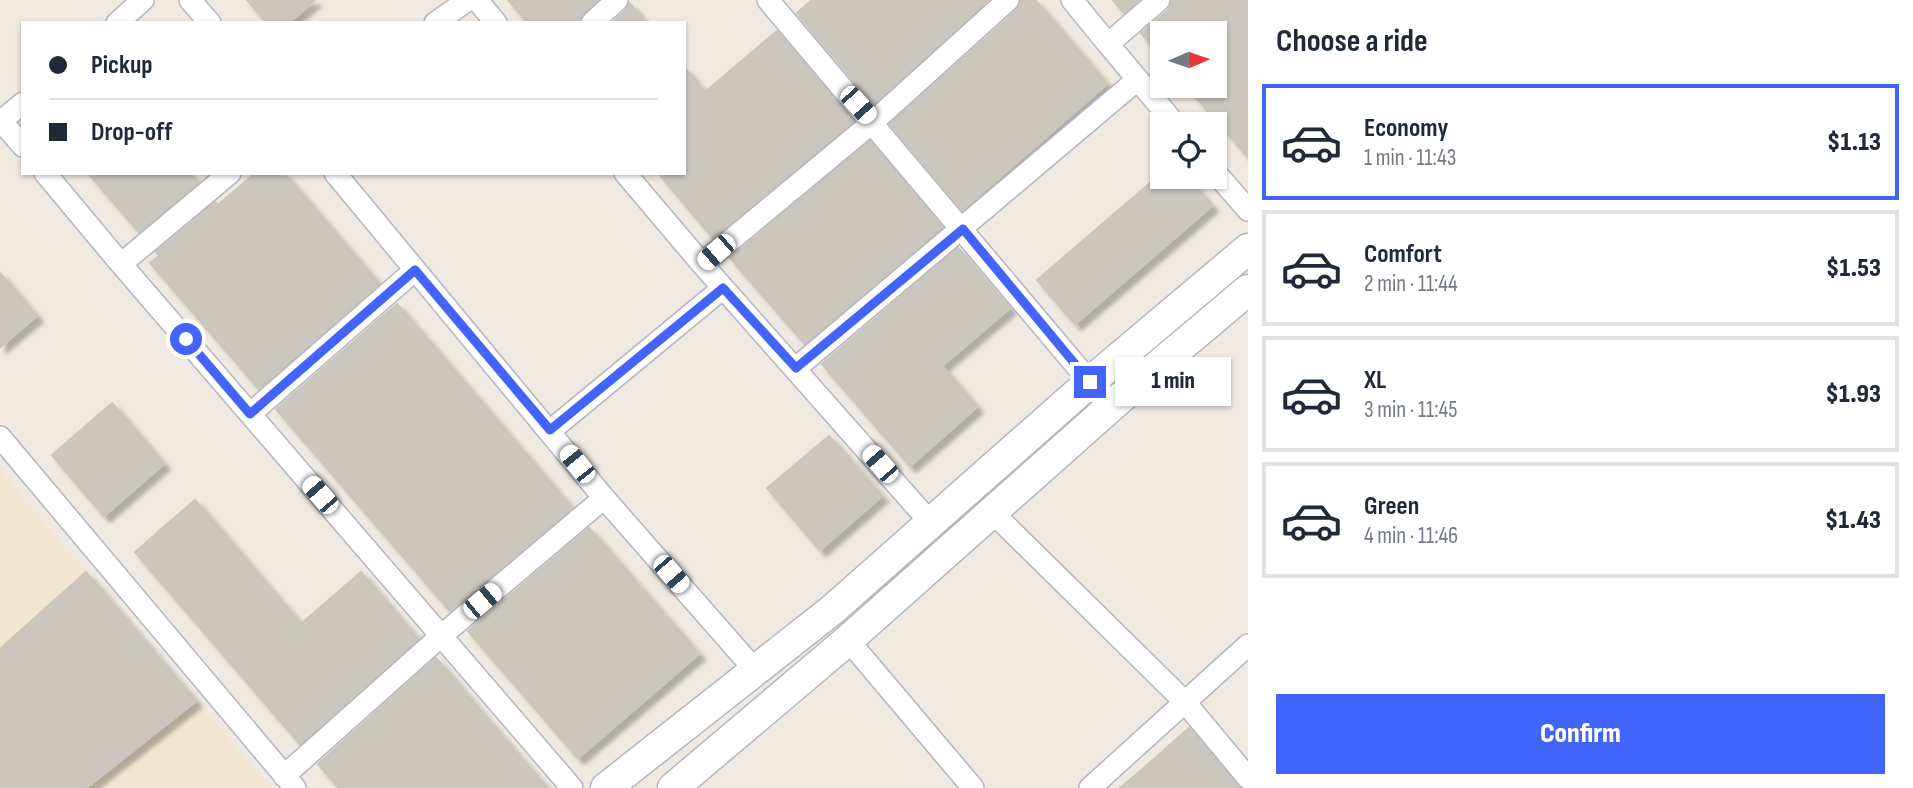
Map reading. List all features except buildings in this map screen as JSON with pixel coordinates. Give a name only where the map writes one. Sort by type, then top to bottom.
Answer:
[{"type":"main road","points":[[606,788],[832,610],[1090,382],[1248,249]]},
{"type":"main road","points":[[673,788],[848,640],[1135,386],[1248,290]]},
{"type":"street","points":[[119,21],[144,0]]},
{"type":"street","points":[[190,0],[208,21]]},
{"type":"street","points":[[438,21],[468,0]]},
{"type":"street","points":[[477,0],[494,21]]},
{"type":"street","points":[[594,21],[617,0]]},
{"type":"street","points":[[768,0],[1090,382]]},
{"type":"street","points":[[702,264],[873,122],[1008,0]]},
{"type":"street","points":[[1072,0],[1165,112]]},
{"type":"street","points":[[1108,44],[1159,0]]},
{"type":"street","points":[[796,368],[1137,80]]},
{"type":"street","points":[[21,105],[1,122],[21,144]]},
{"type":"street","points":[[47,175],[572,788]]},
{"type":"street","points":[[121,264],[228,175]]},
{"type":"street","points":[[337,175],[604,498],[755,670]]},
{"type":"street","points":[[627,175],[930,522]]},
{"type":"street","points":[[1227,186],[1248,211]]},
{"type":"street","points":[[250,414],[415,270]]},
{"type":"street","points":[[550,430],[723,288]]},
{"type":"street","points":[[0,437],[289,782],[441,636],[604,498]]},
{"type":"street","points":[[993,513],[1184,701],[1248,778]]},
{"type":"street","points":[[848,640],[973,788]]},
{"type":"street","points":[[1090,788],[1248,645]]},
{"type":"shaded area","points":[[0,470],[111,603],[272,788],[0,788]]},
{"type":"route","points":[[186,339],[250,414],[415,270],[550,430],[723,288],[796,368],[963,229],[1090,382]]}]
